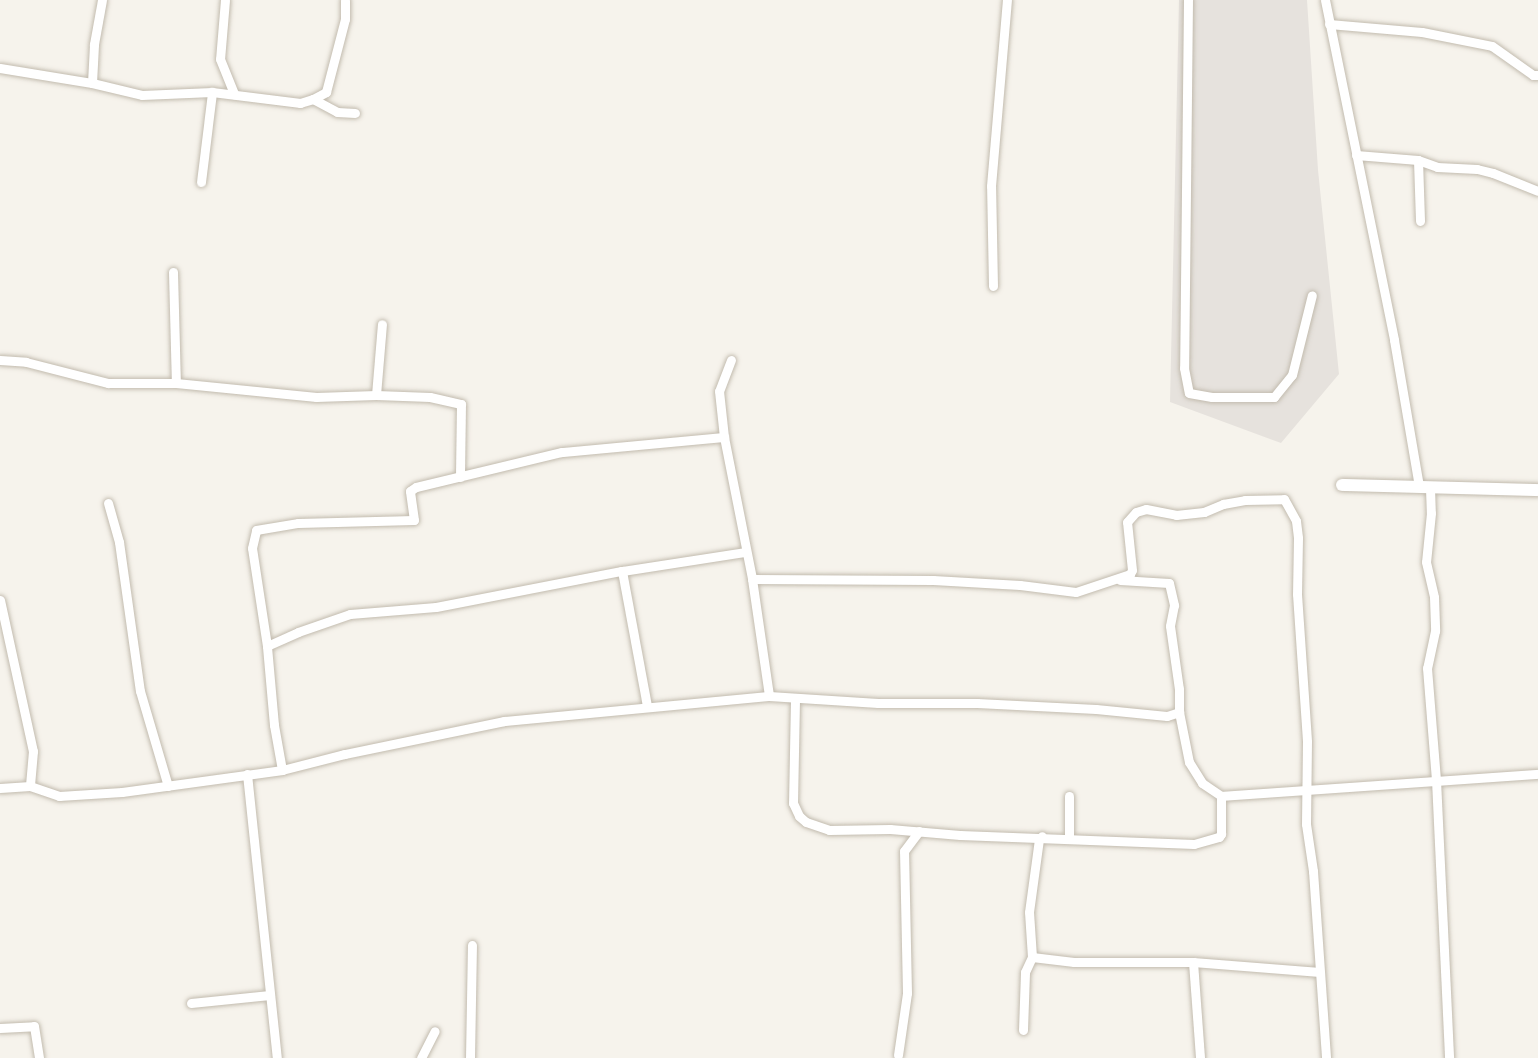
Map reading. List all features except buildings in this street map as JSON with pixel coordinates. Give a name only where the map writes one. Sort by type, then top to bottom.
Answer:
[{"type":"street","points":[[92,83],[94,44],[102,0]]},
{"type":"street","points":[[225,0],[220,59],[234,94]]},
{"type":"street","points":[[0,68],[92,83],[142,94],[212,92],[300,103],[326,92],[345,20],[345,0]]},
{"type":"street","points":[[993,286],[991,186],[1006,0]]},
{"type":"street","points":[[1188,0],[1184,368],[1189,393],[1212,397],[1274,397],[1292,375],[1312,295]]},
{"type":"street","points":[[1325,0],[1431,513],[1426,562],[1434,597],[1435,631],[1427,668],[1436,780],[1449,1058]]},
{"type":"street","points":[[1329,24],[1422,32],[1492,46],[1533,75],[1538,75]]},
{"type":"street","points":[[201,182],[212,92]]},
{"type":"street","points":[[314,99],[337,112],[355,113]]},
{"type":"street","points":[[1356,156],[1418,160],[1437,167],[1493,173],[1538,191]]},
{"type":"street","points":[[1418,160],[1420,221]]},
{"type":"street","points":[[173,272],[177,383]]},
{"type":"street","points":[[376,395],[382,324]]},
{"type":"street","points":[[0,360],[26,362],[108,383],[177,383],[316,397],[376,395],[430,397],[461,404],[460,477]]},
{"type":"street","points":[[731,360],[719,391],[724,437],[752,579],[769,696]]},
{"type":"street","points":[[282,770],[274,725],[267,646],[252,548],[256,530],[297,523],[414,520],[412,489],[562,452],[724,437]]},
{"type":"street","points":[[1342,484],[1538,490]]},
{"type":"street","points":[[752,579],[933,580],[1020,585],[1076,592],[1120,580],[1130,574],[1132,570],[1127,522],[1136,512],[1146,509],[1176,515],[1204,512],[1234,502],[1284,499],[1296,521],[1298,538],[1297,594],[1307,742],[1306,824],[1326,1058]]},
{"type":"street","points":[[108,503],[119,542],[140,691],[168,786]]},
{"type":"street","points":[[267,646],[350,614],[436,607],[622,571],[745,552]]},
{"type":"street","points":[[622,571],[647,706]]},
{"type":"street","points":[[1120,580],[1169,583],[1174,605],[1170,626],[1179,689],[1179,712],[1189,762],[1194,774],[1202,783],[1221,796],[1538,774]]},
{"type":"street","points":[[0,600],[33,751],[30,786]]},
{"type":"street","points":[[0,788],[30,786],[59,796],[168,786],[282,770],[345,754],[504,721],[769,696],[795,700],[977,703],[1117,710],[1167,716],[1179,712]]},
{"type":"street","points":[[795,700],[794,803],[799,816],[806,822],[829,830],[890,828],[1194,844],[1219,837],[1221,834],[1221,796]]},
{"type":"street","points":[[247,774],[277,1058]]},
{"type":"street","points":[[1069,796],[1069,838]]},
{"type":"street","points":[[898,1055],[907,993],[904,851],[920,831]]},
{"type":"street","points":[[1023,1030],[1025,972],[1032,957],[1029,912],[1039,839],[1042,836]]},
{"type":"street","points":[[470,1058],[472,945]]},
{"type":"street","points":[[1032,957],[1074,962],[1193,962],[1320,972]]},
{"type":"street","points":[[1193,962],[1200,1058]]},
{"type":"street","points":[[191,1003],[270,995]]},
{"type":"street","points":[[0,1028],[34,1026],[39,1058]]},
{"type":"street","points":[[421,1058],[435,1031]]},
{"type":"shaded area","points":[[1179,0],[1307,0],[1318,170],[1339,374],[1281,443],[1170,402]]}]
